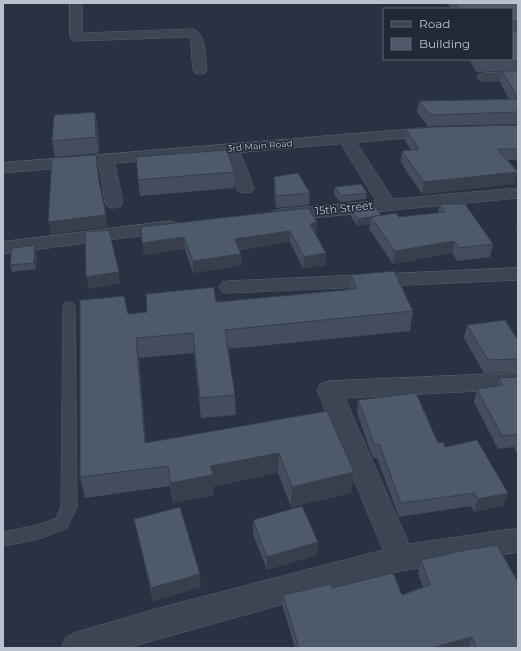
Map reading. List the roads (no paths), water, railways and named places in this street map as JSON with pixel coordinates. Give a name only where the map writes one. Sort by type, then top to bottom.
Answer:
[{"type":"street","points":[[76,3],[76,36],[193,33],[196,36],[200,70]]},
{"type":"street","points":[[484,77],[518,76]]},
{"type":"street","name":"3rd Main Road","points":[[3,168],[446,132]]},
{"type":"street","points":[[346,139],[386,204]]},
{"type":"street","points":[[231,149],[245,188]]},
{"type":"street","points":[[106,159],[114,203]]},
{"type":"street","name":"15th Street","points":[[266,216],[518,193]]},
{"type":"street","points":[[3,248],[184,225]]},
{"type":"street","points":[[229,287],[518,274]]},
{"type":"street","points":[[401,558],[330,421],[329,390],[518,381]]},
{"type":"street","points":[[78,648],[159,623],[401,558],[517,542]]},
{"type":"lane","points":[[3,538],[39,532],[62,523],[69,507],[69,306]]}]
